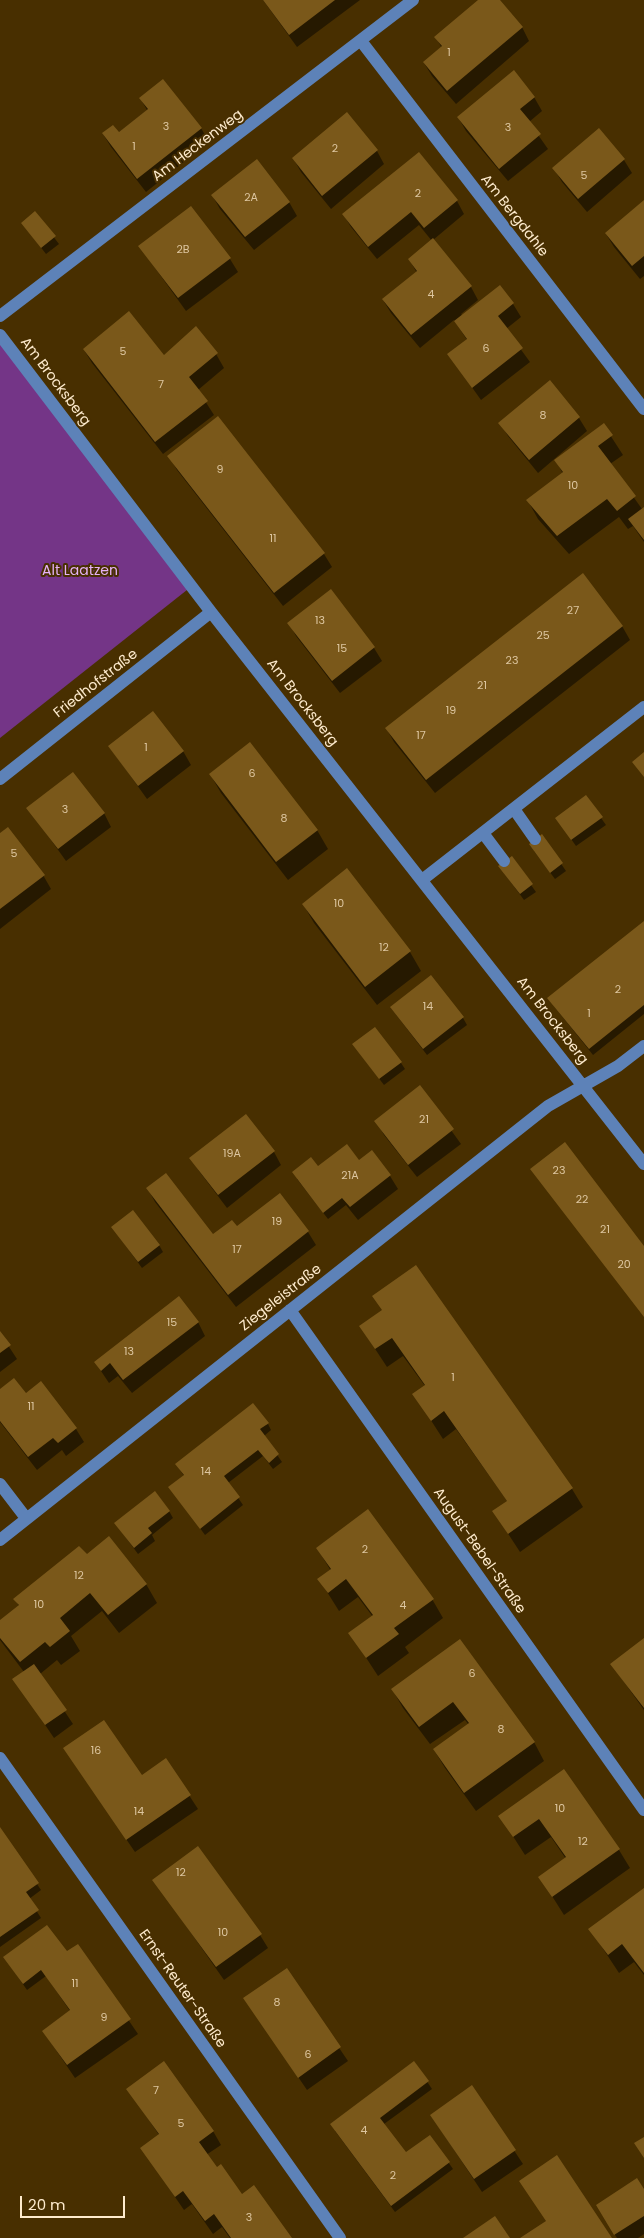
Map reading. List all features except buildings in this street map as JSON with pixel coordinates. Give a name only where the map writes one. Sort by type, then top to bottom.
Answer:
[{"type":"street","name":"Am Heckenweg","points":[[0,316],[413,0]]},
{"type":"street","name":"Am Bergdahle","points":[[361,40],[644,410]]},
{"type":"street","name":"Am Brocksberg","points":[[0,335],[211,612],[644,1164]]},
{"type":"street","name":"Friedhofstraße","points":[[0,779],[211,612]]},
{"type":"street","points":[[422,880],[644,707]]},
{"type":"street","points":[[514,809],[535,839]]},
{"type":"street","points":[[483,833],[504,861]]},
{"type":"street","name":"Ziegeleistraße","points":[[0,1540],[548,1106],[618,1066],[644,1046]]},
{"type":"street","name":"August-Bebel-Straße","points":[[290,1310],[644,1810]]},
{"type":"street","points":[[0,1484],[26,1518]]},
{"type":"street","name":"Ernst-Reuter-Straße","points":[[0,1758],[340,2238]]},
{"type":"green space","name":"Alt Laatzen","points":[[0,335],[192,586],[0,738]]}]
